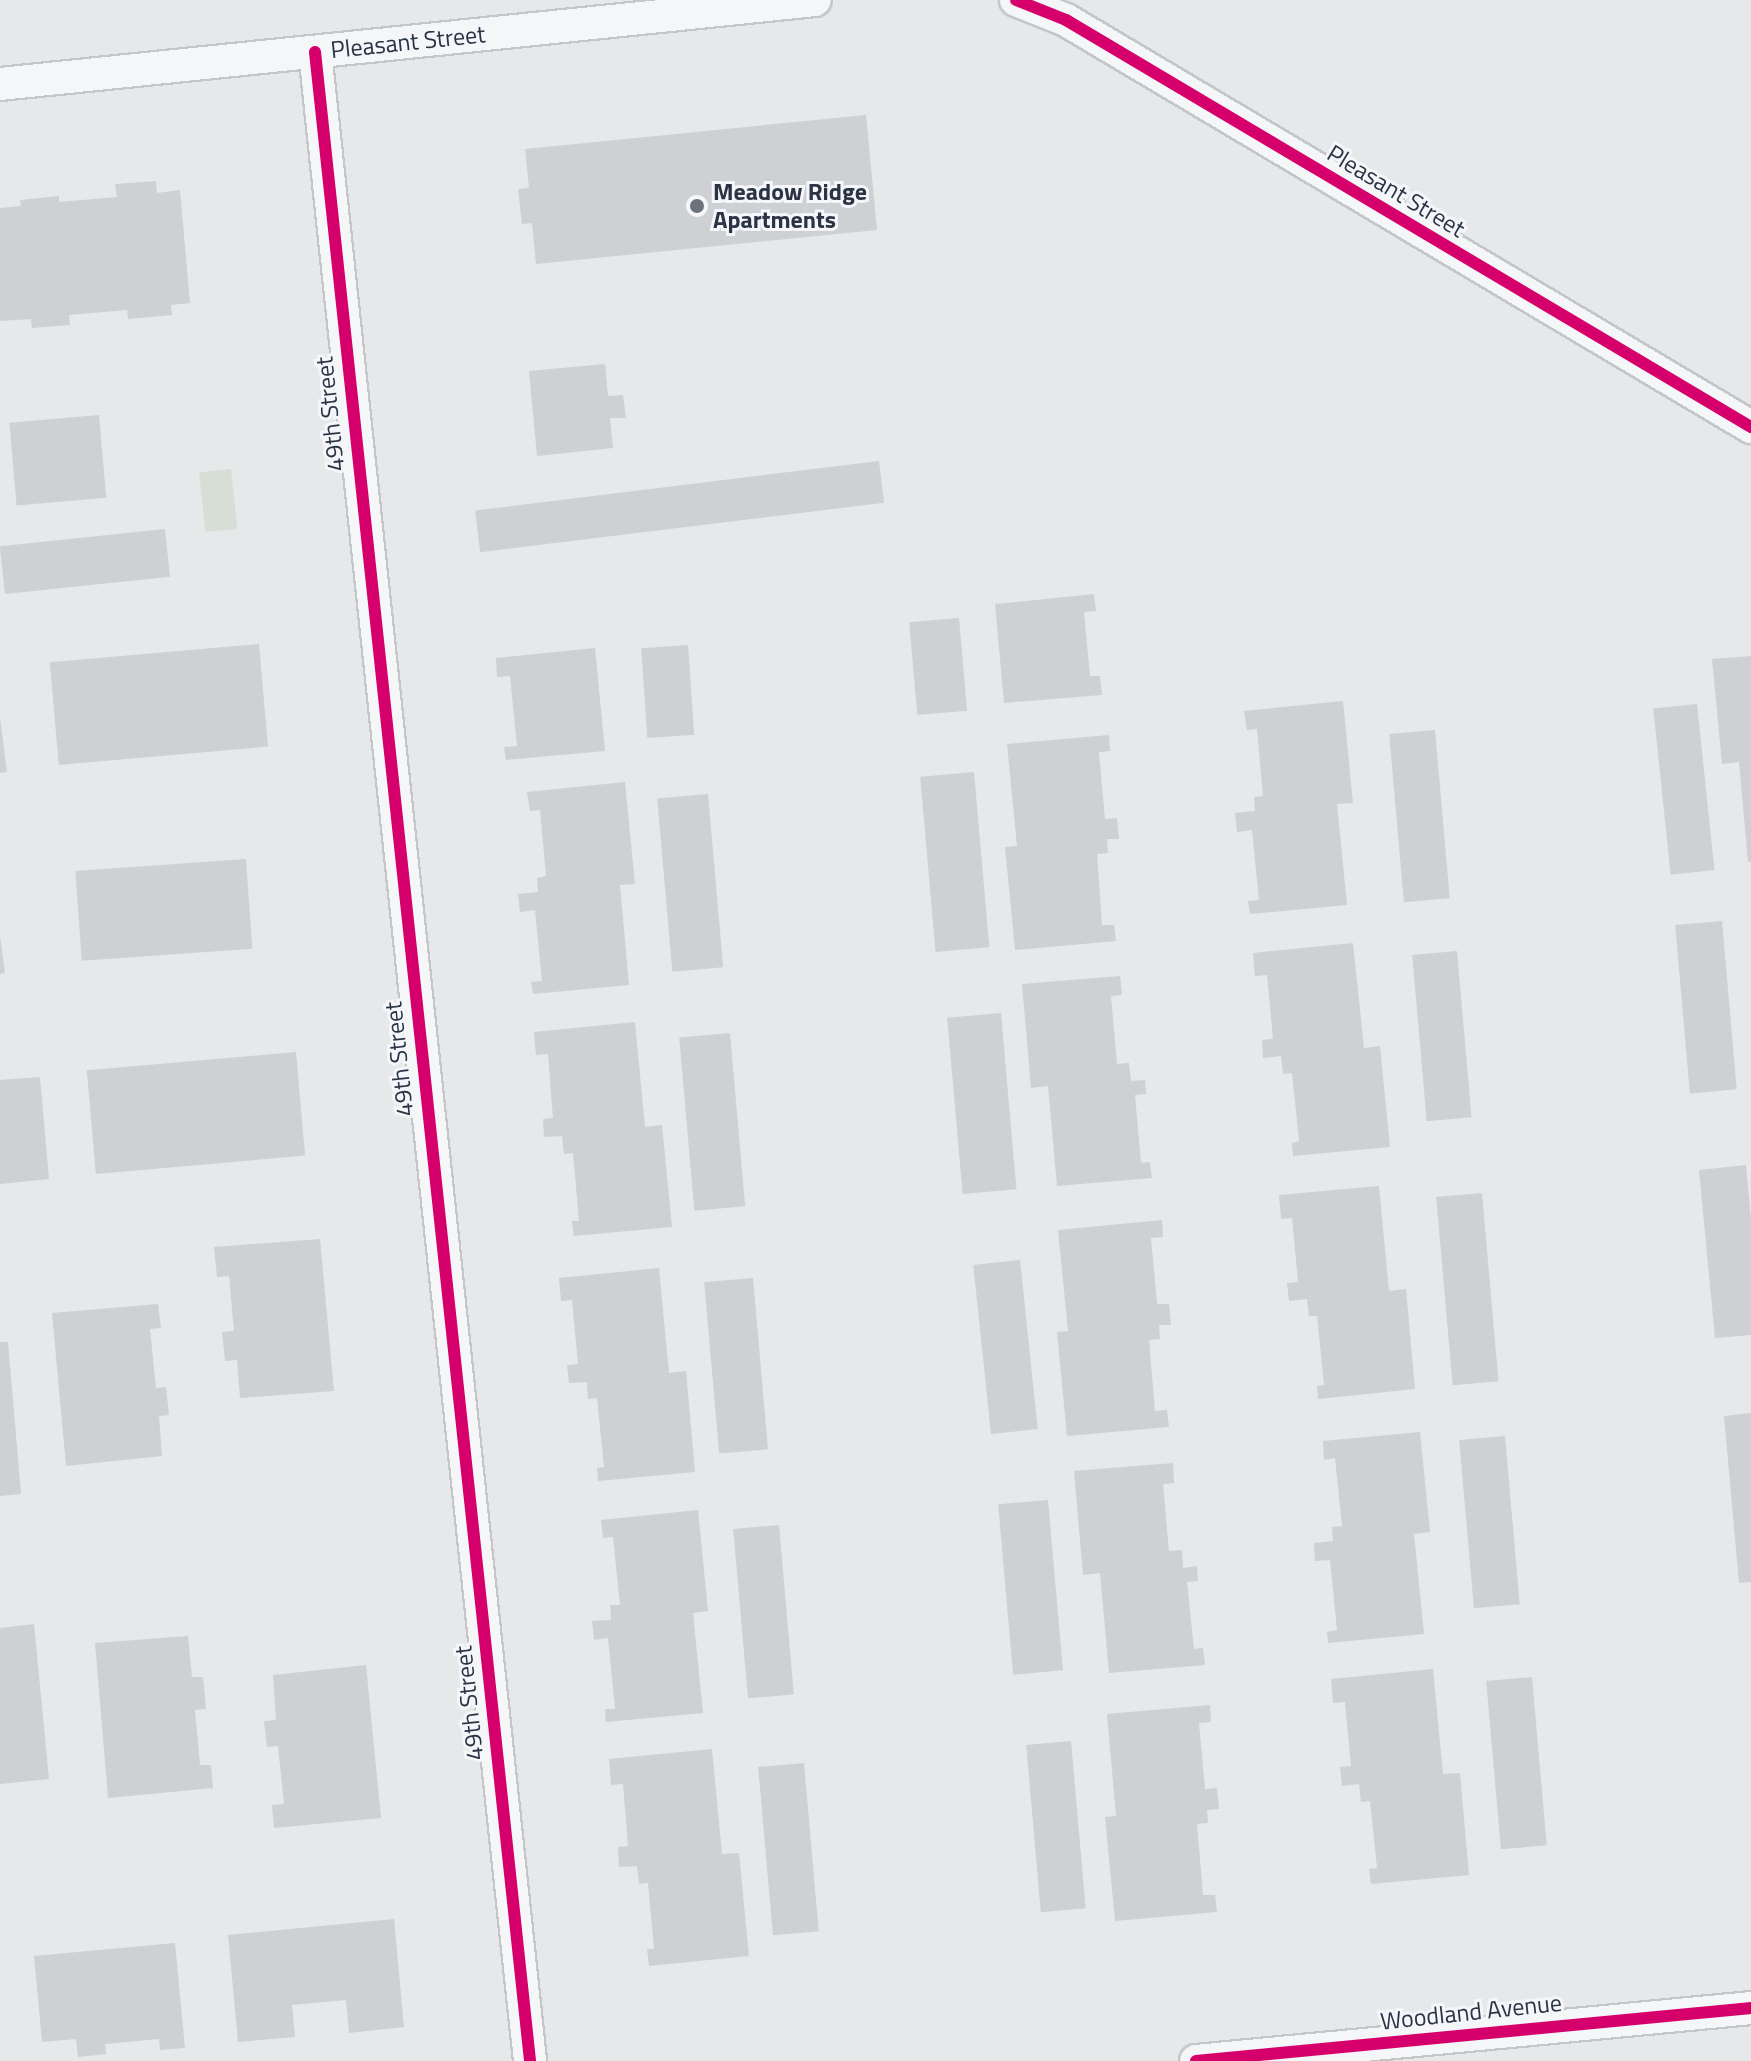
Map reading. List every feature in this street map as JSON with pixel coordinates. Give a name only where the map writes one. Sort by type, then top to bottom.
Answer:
[{"type":"street","name":"Pleasant Street","points":[[0,84],[815,0]]},
{"type":"street","name":"Pleasant Street","points":[[1016,0],[1066,20],[1751,427]]},
{"type":"street","name":"49th Street","points":[[315,52],[530,2061]]},
{"type":"street","name":"Woodland Avenue","points":[[1196,2061],[1751,2008]]},
{"type":"shaded area","points":[[231,469],[237,529],[205,532],[199,472]]},
{"type":"building","name":"Meadow Ridge Apartments","points":[[866,115],[877,230],[536,264],[532,223],[522,224],[518,189],[529,188],[525,149]]},
{"type":"building","points":[[156,181],[157,193],[180,190],[190,303],[171,305],[172,315],[128,319],[127,310],[69,315],[70,325],[32,328],[31,319],[0,321],[0,208],[21,206],[20,200],[59,196],[59,202],[117,197],[115,184]]},
{"type":"building","points":[[605,364],[608,396],[623,395],[626,418],[610,418],[613,448],[537,456],[529,371]]},
{"type":"building","points":[[99,415],[106,498],[17,506],[9,423]]},
{"type":"building","points":[[879,461],[884,503],[480,552],[475,511]]},
{"type":"building","points":[[165,529],[170,577],[5,594],[0,546]]},
{"type":"building","points":[[1094,594],[1096,611],[1084,612],[1090,676],[1100,676],[1102,695],[1004,703],[995,604]]},
{"type":"building","points":[[959,618],[967,711],[917,715],[909,622]]},
{"type":"building","points":[[259,644],[268,747],[59,765],[50,662]]},
{"type":"building","points":[[688,645],[694,735],[647,738],[641,648]]},
{"type":"building","points":[[595,648],[605,751],[506,760],[504,747],[517,746],[510,676],[497,677],[496,658]]},
{"type":"building","points":[[1751,656],[1751,862],[1748,862],[1739,762],[1722,764],[1712,659]]},
{"type":"building","points":[[1343,701],[1353,803],[1337,804],[1347,905],[1250,914],[1248,901],[1259,900],[1252,830],[1237,832],[1235,813],[1255,811],[1254,797],[1263,796],[1257,729],[1247,730],[1244,711]]},
{"type":"building","points":[[1697,704],[1714,870],[1671,875],[1653,709]]},
{"type":"building","points":[[0,717],[7,772],[0,773]]},
{"type":"building","points":[[1435,730],[1450,898],[1404,902],[1389,734]]},
{"type":"building","points":[[1109,735],[1110,751],[1099,752],[1105,819],[1117,818],[1119,839],[1107,839],[1108,853],[1097,854],[1102,925],[1114,925],[1116,941],[1015,950],[1005,847],[1017,846],[1007,744]]},
{"type":"building","points":[[974,772],[989,947],[936,952],[920,777]]},
{"type":"building","points":[[625,782],[635,884],[620,885],[629,985],[533,994],[531,982],[542,981],[535,910],[520,912],[518,894],[538,892],[537,878],[546,876],[540,810],[530,811],[527,792]]},
{"type":"building","points":[[708,794],[723,967],[672,972],[657,798]]},
{"type":"building","points":[[246,859],[252,949],[82,961],[75,871]]},
{"type":"building","points":[[1722,921],[1737,1089],[1690,1093],[1675,925]]},
{"type":"building","points":[[0,936],[5,973],[0,974]]},
{"type":"building","points":[[1353,943],[1364,1048],[1380,1046],[1390,1147],[1293,1156],[1292,1143],[1299,1141],[1292,1073],[1283,1074],[1281,1056],[1263,1058],[1262,1040],[1273,1039],[1267,975],[1255,976],[1253,953]]},
{"type":"building","points":[[1457,951],[1472,1117],[1427,1121],[1412,955]]},
{"type":"building","points":[[1120,976],[1122,995],[1111,996],[1117,1064],[1129,1063],[1131,1081],[1145,1080],[1146,1094],[1135,1095],[1141,1163],[1150,1162],[1152,1178],[1057,1186],[1048,1086],[1031,1088],[1022,984]]},
{"type":"building","points":[[1001,1013],[1016,1189],[963,1194],[947,1018]]},
{"type":"building","points":[[635,1022],[645,1127],[662,1125],[672,1227],[574,1236],[572,1221],[579,1221],[573,1153],[564,1154],[562,1136],[544,1137],[543,1119],[553,1118],[548,1054],[536,1055],[534,1032]]},
{"type":"building","points":[[730,1033],[745,1206],[694,1211],[679,1037]]},
{"type":"building","points":[[296,1052],[305,1156],[96,1174],[87,1070]]},
{"type":"building","points":[[40,1077],[49,1179],[0,1184],[0,1080]]},
{"type":"building","points":[[1746,1165],[1751,1219],[1751,1335],[1715,1338],[1699,1170]]},
{"type":"building","points":[[1379,1186],[1389,1291],[1406,1289],[1415,1389],[1318,1399],[1317,1386],[1324,1385],[1317,1316],[1309,1316],[1307,1299],[1289,1301],[1287,1283],[1298,1282],[1292,1218],[1281,1219],[1279,1195]]},
{"type":"building","points":[[1482,1193],[1498,1381],[1453,1385],[1436,1197]]},
{"type":"building","points":[[1162,1220],[1163,1237],[1151,1238],[1157,1304],[1169,1304],[1171,1325],[1159,1325],[1160,1339],[1149,1340],[1155,1411],[1167,1410],[1169,1427],[1067,1436],[1057,1332],[1068,1331],[1058,1230]]},
{"type":"building","points":[[320,1239],[334,1391],[240,1398],[237,1360],[225,1361],[222,1332],[234,1331],[229,1276],[217,1277],[214,1247]]},
{"type":"building","points":[[1020,1260],[1038,1429],[991,1434],[973,1265]]},
{"type":"building","points":[[659,1268],[669,1373],[686,1371],[695,1472],[598,1481],[597,1468],[604,1467],[597,1398],[588,1399],[587,1382],[569,1383],[567,1365],[578,1364],[572,1300],[561,1301],[559,1278]]},
{"type":"building","points":[[753,1278],[768,1449],[719,1454],[704,1282]]},
{"type":"building","points":[[158,1304],[161,1328],[150,1329],[156,1388],[166,1387],[169,1415],[159,1416],[162,1456],[66,1466],[52,1313]]},
{"type":"building","points":[[0,1342],[8,1342],[21,1494],[0,1496]]},
{"type":"building","points":[[1751,1413],[1751,1582],[1739,1583],[1724,1416]]},
{"type":"building","points":[[1420,1432],[1430,1532],[1414,1534],[1424,1634],[1328,1643],[1327,1632],[1337,1630],[1330,1560],[1315,1561],[1314,1543],[1333,1541],[1332,1527],[1342,1526],[1335,1458],[1324,1460],[1323,1441]]},
{"type":"building","points":[[1505,1436],[1520,1604],[1474,1608],[1459,1440]]},
{"type":"building","points":[[1173,1463],[1174,1483],[1163,1484],[1169,1551],[1182,1550],[1183,1568],[1197,1566],[1198,1581],[1187,1582],[1194,1649],[1203,1648],[1205,1665],[1109,1673],[1100,1573],[1083,1575],[1074,1471]]},
{"type":"building","points":[[1048,1500],[1063,1670],[1013,1675],[998,1504]]},
{"type":"building","points":[[698,1510],[708,1611],[693,1613],[703,1713],[606,1722],[605,1709],[615,1709],[608,1638],[594,1640],[592,1621],[611,1620],[610,1605],[620,1605],[613,1537],[603,1538],[601,1520]]},
{"type":"building","points":[[779,1525],[794,1694],[748,1698],[733,1529]]},
{"type":"building","points":[[34,1624],[49,1779],[0,1784],[0,1628]]},
{"type":"building","points":[[188,1636],[192,1677],[203,1677],[206,1709],[195,1710],[200,1765],[211,1765],[213,1788],[108,1798],[95,1643]]},
{"type":"building","points":[[366,1665],[381,1818],[274,1828],[272,1805],[284,1804],[278,1746],[267,1747],[264,1721],[276,1720],[273,1675]]},
{"type":"building","points":[[1433,1669],[1443,1774],[1460,1773],[1469,1875],[1371,1884],[1369,1869],[1377,1868],[1370,1801],[1361,1802],[1359,1784],[1342,1786],[1340,1767],[1351,1766],[1345,1702],[1333,1703],[1331,1679]]},
{"type":"building","points":[[1532,1677],[1547,1845],[1501,1849],[1486,1681]]},
{"type":"building","points":[[1210,1705],[1211,1722],[1199,1723],[1205,1789],[1217,1788],[1219,1809],[1207,1810],[1208,1823],[1197,1824],[1203,1895],[1215,1895],[1217,1912],[1115,1921],[1105,1817],[1116,1816],[1107,1714]]},
{"type":"building","points":[[1071,1741],[1086,1908],[1041,1912],[1026,1745]]},
{"type":"building","points":[[712,1749],[722,1854],[739,1853],[749,1956],[649,1966],[647,1949],[654,1949],[648,1883],[639,1884],[637,1866],[619,1867],[618,1847],[628,1846],[623,1784],[611,1785],[609,1759]]},
{"type":"building","points":[[804,1763],[819,1931],[773,1935],[758,1767]]},
{"type":"building","points":[[394,1919],[404,2027],[349,2033],[346,2000],[292,2005],[295,2037],[238,2042],[228,1935]]},
{"type":"building","points":[[175,1943],[185,2048],[160,2050],[159,2039],[105,2044],[106,2054],[78,2057],[76,2039],[42,2042],[34,1956]]},
{"type":"cycle path","points":[[1016,0],[1066,20],[1751,427]]},
{"type":"cycle path","points":[[315,52],[530,2061]]},
{"type":"cycle path","points":[[1196,2061],[1751,2008]]},
{"type":"place","name":"Meadow Ridge Apartments","points":[[697,206]]}]
